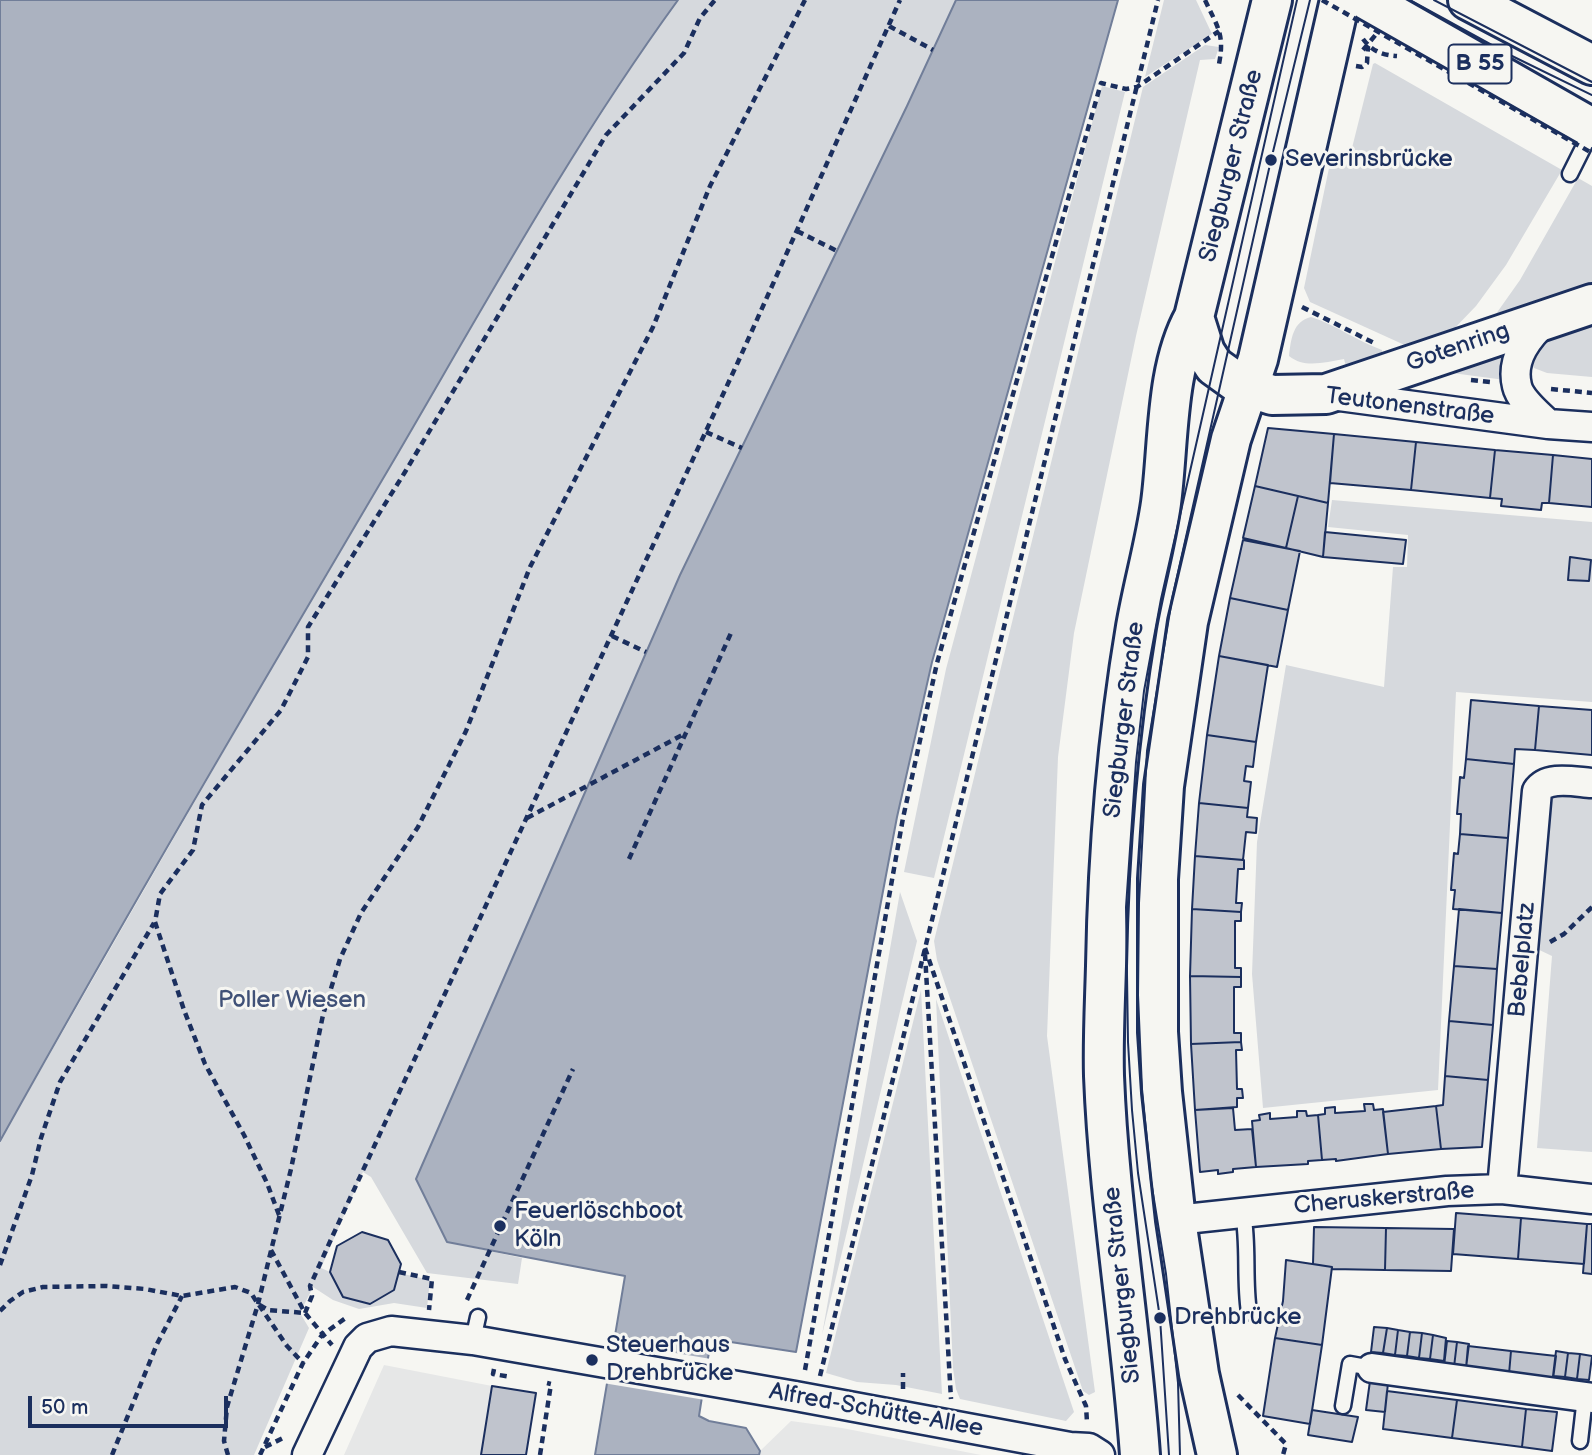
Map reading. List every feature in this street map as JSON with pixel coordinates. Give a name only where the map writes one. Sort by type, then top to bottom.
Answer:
[{"type":"main road","name":"Siegburger Straße","points":[[1140,1455],[1135,1374],[1112,1193],[1104,1074],[1108,872],[1118,750],[1136,626],[1161,505],[1175,373],[1185,333],[1194,317],[1272,0]]},
{"type":"main road","name":"Siegburger Straße","points":[[1217,1455],[1199,1374],[1176,1220],[1158,1032],[1158,879],[1164,786],[1188,622],[1231,439],[1261,392],[1340,0]]},
{"type":"main road","name":"B 55","points":[[1468,0],[1592,64]]},
{"type":"main road","name":"B 55","points":[[1372,16],[1592,129]]},
{"type":"main road","name":"Gotenring","points":[[1326,394],[1592,304]]},
{"type":"main road","points":[[1194,317],[1205,352],[1214,366],[1239,384],[1261,392]]},
{"type":"main road","name":"Teutonenstraße","points":[[1261,392],[1326,394]]},
{"type":"street","name":"Teutonenstraße","points":[[1548,424],[1524,398],[1517,386],[1518,361],[1527,339],[1549,317]]},
{"type":"street","name":"Teutonenstraße","points":[[1326,394],[1548,424],[1592,427]]},
{"type":"street","name":"Bebelplatz","points":[[1502,1189],[1537,791],[1541,784],[1549,781],[1592,783]]},
{"type":"street","name":"Cheruskerstraße","points":[[1176,1220],[1447,1191],[1502,1189],[1592,1199]]},
{"type":"street","name":"Alfred-Schütte-Allee","points":[[307,1455],[352,1357],[367,1338],[391,1331],[489,1337],[1095,1452]]},
{"type":"street","points":[[1372,1368],[1589,1397]]},
{"type":"lane","points":[[1570,174],[1592,129]]},
{"type":"lane","points":[[1243,1213],[1247,1236],[1245,1287],[1249,1312]]},
{"type":"lane","points":[[1343,1406],[1350,1364],[1372,1368]]},
{"type":"lane","points":[[1580,1441],[1589,1397]]},
{"type":"path","points":[[0,1265],[32,1175],[60,1082],[155,922],[160,894],[193,850],[202,805],[281,710],[308,657],[308,627],[405,472],[606,135],[684,53],[700,18],[715,0]]},
{"type":"path","points":[[228,1455],[224,1441],[227,1407],[258,1304],[323,1015],[341,959],[361,913],[418,827],[466,732],[530,567],[653,327],[710,186],[805,0]]},
{"type":"path","points":[[304,1313],[312,1296],[310,1286],[332,1235],[706,432],[900,0]]},
{"type":"path","points":[[815,1399],[850,1266],[925,947],[1158,0]]},
{"type":"path","points":[[1205,0],[1223,47],[1219,64]]},
{"type":"path","points":[[1322,0],[1372,16],[1592,153]]},
{"type":"path","points":[[1363,50],[1372,16]]},
{"type":"path","points":[[889,26],[933,50]]},
{"type":"path","points":[[815,1399],[805,1372],[903,818],[937,663],[1101,83],[1126,89],[1137,87],[1219,31]]},
{"type":"path","points":[[1367,55],[1368,46]]},
{"type":"path","points":[[797,231],[837,251]]},
{"type":"path","points":[[1295,306],[1306,308],[1413,363]]},
{"type":"path","points":[[706,432],[741,448]]},
{"type":"path","points":[[629,859],[731,633]]},
{"type":"path","points":[[612,636],[646,652]]},
{"type":"path","points":[[527,819],[688,732]]},
{"type":"path","points":[[1525,942],[1549,942],[1564,934],[1592,907]]},
{"type":"path","points":[[155,922],[205,1064],[244,1135],[279,1215]]},
{"type":"path","points":[[925,947],[953,1425]]},
{"type":"path","points":[[925,947],[1065,1359],[1086,1406],[1095,1452]]},
{"type":"path","points":[[466,1301],[573,1069]]},
{"type":"path","points":[[260,1455],[303,1363],[322,1335],[304,1313],[271,1250]]},
{"type":"path","points":[[399,1272],[432,1279],[429,1309]]},
{"type":"path","points":[[0,1311],[23,1292],[43,1287],[119,1287],[182,1296],[236,1287],[251,1293],[286,1346],[303,1363]]},
{"type":"path","points":[[111,1455],[157,1344],[182,1296]]},
{"type":"path","points":[[258,1304],[268,1310],[304,1313]]},
{"type":"path","points":[[489,1337],[494,1374],[517,1378]]},
{"type":"path","points":[[540,1382],[551,1384],[540,1455]]},
{"type":"path","points":[[1230,1386],[1286,1444],[1283,1455]]},
{"type":"shaded area","points":[[0,0],[678,0],[564,170],[194,802],[0,1141]]},
{"type":"shaded area","points":[[956,0],[1118,0],[932,662],[897,817],[796,1352],[711,1339],[699,1416],[709,1421],[746,1428],[760,1451],[759,1455],[595,1455],[625,1276],[447,1242],[416,1179],[680,575]]},
{"type":"shaded area","points":[[384,1365],[492,1386],[481,1455],[344,1455]]},
{"type":"shaded area","points":[[791,1421],[842,1428],[981,1455],[759,1455]]},
{"type":"green space","name":"Poller Wiesen","points":[[678,0],[956,0],[680,575],[416,1179],[447,1242],[522,1258],[518,1284],[427,1273],[371,1177],[363,1172],[321,1268],[330,1272],[343,1297],[370,1304],[394,1290],[399,1273],[430,1280],[427,1308],[394,1303],[359,1309],[333,1300],[313,1287],[300,1313],[309,1328],[254,1455],[0,1455],[0,1141],[299,620],[544,202]]},
{"type":"green space","points":[[1164,0],[1196,0],[1212,34],[1145,77]]},
{"type":"green space","points":[[1205,45],[1219,47],[1215,59],[1200,60],[1136,336],[1074,633],[1058,757],[1047,1036],[1095,1392],[1089,1395],[1083,1391],[937,960],[934,941],[1143,87]]},
{"type":"green space","points":[[1375,63],[1562,170],[1506,265],[1476,306],[1450,333],[1409,347],[1310,302],[1304,288],[1329,168],[1348,164]]},
{"type":"green space","points":[[1102,86],[1125,92],[934,878],[904,872],[946,669]]},
{"type":"green space","points":[[1578,178],[1592,186],[1592,287],[1491,321],[1520,280]]},
{"type":"green space","points":[[1311,317],[1382,350],[1382,358],[1347,370],[1344,359],[1315,363],[1295,360],[1289,356],[1294,332],[1300,322]]},
{"type":"green space","points":[[1592,317],[1592,377],[1547,373],[1534,368],[1529,358],[1547,334]]},
{"type":"green space","points":[[1508,348],[1505,380],[1437,371]]},
{"type":"green space","points":[[1332,500],[1592,522],[1592,702],[1456,692],[1438,1090],[1263,1108],[1252,974],[1257,842],[1286,665],[1384,687],[1393,567],[1407,567],[1408,535],[1328,527]]},
{"type":"green space","points":[[1592,787],[1592,1152],[1537,1148],[1552,956],[1531,946],[1544,796]]},
{"type":"green space","points":[[900,892],[917,941],[822,1335]]},
{"type":"green space","points":[[921,990],[942,1394],[896,1385],[857,1382],[826,1373]]},
{"type":"green space","points":[[936,999],[1074,1412],[1066,1421],[960,1399],[956,1389]]},
{"type":"pier","points":[[610,1342],[711,1359],[705,1400],[603,1383]]},
{"type":"building","points":[[1268,428],[1334,434],[1328,503],[1255,486]]},
{"type":"building","points":[[1334,434],[1416,442],[1411,490],[1330,483]]},
{"type":"building","points":[[1416,442],[1495,450],[1490,498],[1411,490]]},
{"type":"building","points":[[1495,450],[1553,455],[1549,503],[1542,503],[1541,510],[1501,506],[1502,499],[1490,498]]},
{"type":"building","points":[[1553,455],[1592,459],[1592,507],[1549,503]]},
{"type":"building","points":[[1255,486],[1298,496],[1286,548],[1243,538]]},
{"type":"building","points":[[1298,496],[1328,503],[1323,557],[1286,548]]},
{"type":"building","points":[[1325,532],[1406,540],[1403,564],[1323,557]]},
{"type":"building","points":[[1243,540],[1300,551],[1288,610],[1230,598]]},
{"type":"building","points":[[1570,557],[1591,560],[1589,581],[1568,580]]},
{"type":"building","points":[[1230,598],[1288,610],[1277,667],[1219,656]]},
{"type":"building","points":[[1219,656],[1268,665],[1256,742],[1207,735]]},
{"type":"building","points":[[1471,700],[1539,706],[1535,750],[1515,749],[1514,764],[1466,759]]},
{"type":"building","points":[[1539,706],[1592,710],[1592,755],[1535,750]]},
{"type":"building","points":[[1207,735],[1256,742],[1253,767],[1246,766],[1244,781],[1251,782],[1248,808],[1199,803]]},
{"type":"building","points":[[1466,759],[1514,764],[1508,838],[1460,834],[1461,814],[1457,814],[1460,777],[1464,778]]},
{"type":"building","points":[[1199,803],[1248,808],[1247,817],[1257,818],[1256,833],[1246,832],[1243,860],[1195,856]]},
{"type":"building","points":[[1460,834],[1508,838],[1502,913],[1453,909],[1455,890],[1451,890],[1454,853],[1458,854]]},
{"type":"building","points":[[1195,856],[1244,860],[1244,869],[1238,869],[1236,903],[1242,903],[1241,912],[1192,909]]},
{"type":"building","points":[[1192,909],[1241,912],[1241,921],[1235,921],[1235,968],[1241,968],[1241,977],[1190,976]]},
{"type":"building","points":[[1459,909],[1502,913],[1497,969],[1454,966]]},
{"type":"building","points":[[1454,966],[1497,969],[1493,1025],[1449,1021]]},
{"type":"building","points":[[1190,976],[1241,977],[1241,987],[1234,987],[1234,1033],[1241,1033],[1241,1042],[1191,1044]]},
{"type":"building","points":[[1449,1021],[1493,1025],[1488,1080],[1445,1076]]},
{"type":"building","points":[[1241,1042],[1242,1050],[1236,1050],[1237,1089],[1242,1089],[1243,1098],[1237,1098],[1237,1107],[1195,1110],[1191,1044]]},
{"type":"building","points":[[1445,1076],[1488,1080],[1482,1147],[1441,1149],[1436,1106],[1443,1105]]},
{"type":"building","points":[[1364,1104],[1373,1104],[1374,1110],[1383,1109],[1388,1154],[1336,1161],[1322,1160],[1318,1115],[1325,1114],[1325,1108],[1335,1107],[1335,1113],[1365,1111]]},
{"type":"building","points":[[1436,1106],[1441,1149],[1388,1154],[1383,1112]]},
{"type":"building","points":[[1233,1108],[1235,1130],[1252,1129],[1256,1167],[1233,1169],[1233,1172],[1218,1174],[1218,1170],[1200,1172],[1195,1110]]},
{"type":"building","points":[[1297,1111],[1306,1111],[1307,1116],[1318,1115],[1322,1160],[1308,1161],[1308,1164],[1256,1167],[1252,1121],[1260,1120],[1259,1115],[1270,1113],[1270,1119],[1297,1117]]},
{"type":"building","points":[[1456,1213],[1521,1218],[1518,1259],[1453,1254]]},
{"type":"building","points":[[1521,1218],[1587,1224],[1584,1264],[1518,1259]]},
{"type":"building","points":[[1587,1224],[1592,1224],[1592,1274],[1583,1273]]},
{"type":"building","points":[[1314,1227],[1386,1228],[1385,1270],[1332,1269],[1313,1264]]},
{"type":"building","points":[[1386,1228],[1454,1229],[1451,1271],[1385,1270]]},
{"type":"building","points":[[362,1232],[388,1240],[401,1264],[394,1290],[370,1304],[343,1297],[330,1272],[337,1246]]},
{"type":"building","points":[[1286,1260],[1332,1267],[1322,1345],[1275,1338],[1283,1301]]},
{"type":"building","points":[[1374,1327],[1387,1328],[1383,1353],[1371,1352]]},
{"type":"building","points":[[1387,1328],[1398,1330],[1395,1355],[1383,1353]]},
{"type":"building","points":[[1398,1330],[1410,1332],[1407,1356],[1395,1355]]},
{"type":"building","points":[[1410,1332],[1422,1333],[1419,1358],[1407,1356]]},
{"type":"building","points":[[1422,1333],[1433,1335],[1430,1359],[1419,1358]]},
{"type":"building","points":[[1433,1335],[1446,1338],[1444,1361],[1430,1359]]},
{"type":"building","points":[[1275,1338],[1322,1345],[1310,1424],[1263,1416]]},
{"type":"building","points":[[1447,1341],[1457,1342],[1454,1367],[1444,1366]]},
{"type":"building","points":[[1457,1342],[1469,1344],[1466,1368],[1454,1367]]},
{"type":"building","points":[[1468,1346],[1511,1351],[1509,1374],[1466,1368]]},
{"type":"building","points":[[1511,1351],[1556,1356],[1553,1379],[1509,1374]]},
{"type":"building","points":[[1556,1351],[1568,1353],[1565,1377],[1553,1376]]},
{"type":"building","points":[[1568,1353],[1580,1354],[1577,1379],[1565,1377]]},
{"type":"building","points":[[1580,1354],[1592,1356],[1589,1380],[1577,1379]]},
{"type":"building","points":[[1370,1381],[1388,1383],[1385,1412],[1366,1410]]},
{"type":"building","points":[[492,1386],[536,1393],[526,1455],[481,1455]]},
{"type":"building","points":[[1387,1391],[1457,1400],[1452,1438],[1383,1429]]},
{"type":"building","points":[[1457,1400],[1526,1409],[1522,1447],[1452,1438]]},
{"type":"building","points":[[1526,1409],[1557,1412],[1552,1451],[1522,1447]]},
{"type":"building","points":[[1312,1410],[1358,1417],[1352,1442],[1308,1435]]},
{"type":"tram line","points":[[1169,1455],[1160,1318],[1138,1173],[1128,1042],[1126,907],[1136,762],[1144,691],[1161,599],[1297,0]]},
{"type":"tram line","points":[[1180,1455],[1178,1383],[1166,1274],[1151,1181],[1142,1089],[1138,995],[1139,903],[1147,751],[1172,599],[1310,0]]},
{"type":"tram line","points":[[1410,0],[1510,55],[1592,95]]},
{"type":"tram line","points":[[1434,0],[1592,82]]},
{"type":"place","name":"Severinsbrücke","points":[[1271,160]]},
{"type":"place","name":"Feuerlöschboot Köln","points":[[500,1226]]},
{"type":"place","name":"Drehbrücke","points":[[1160,1318]]},
{"type":"place","name":"Steuerhaus Drehbrücke","points":[[592,1360]]}]
